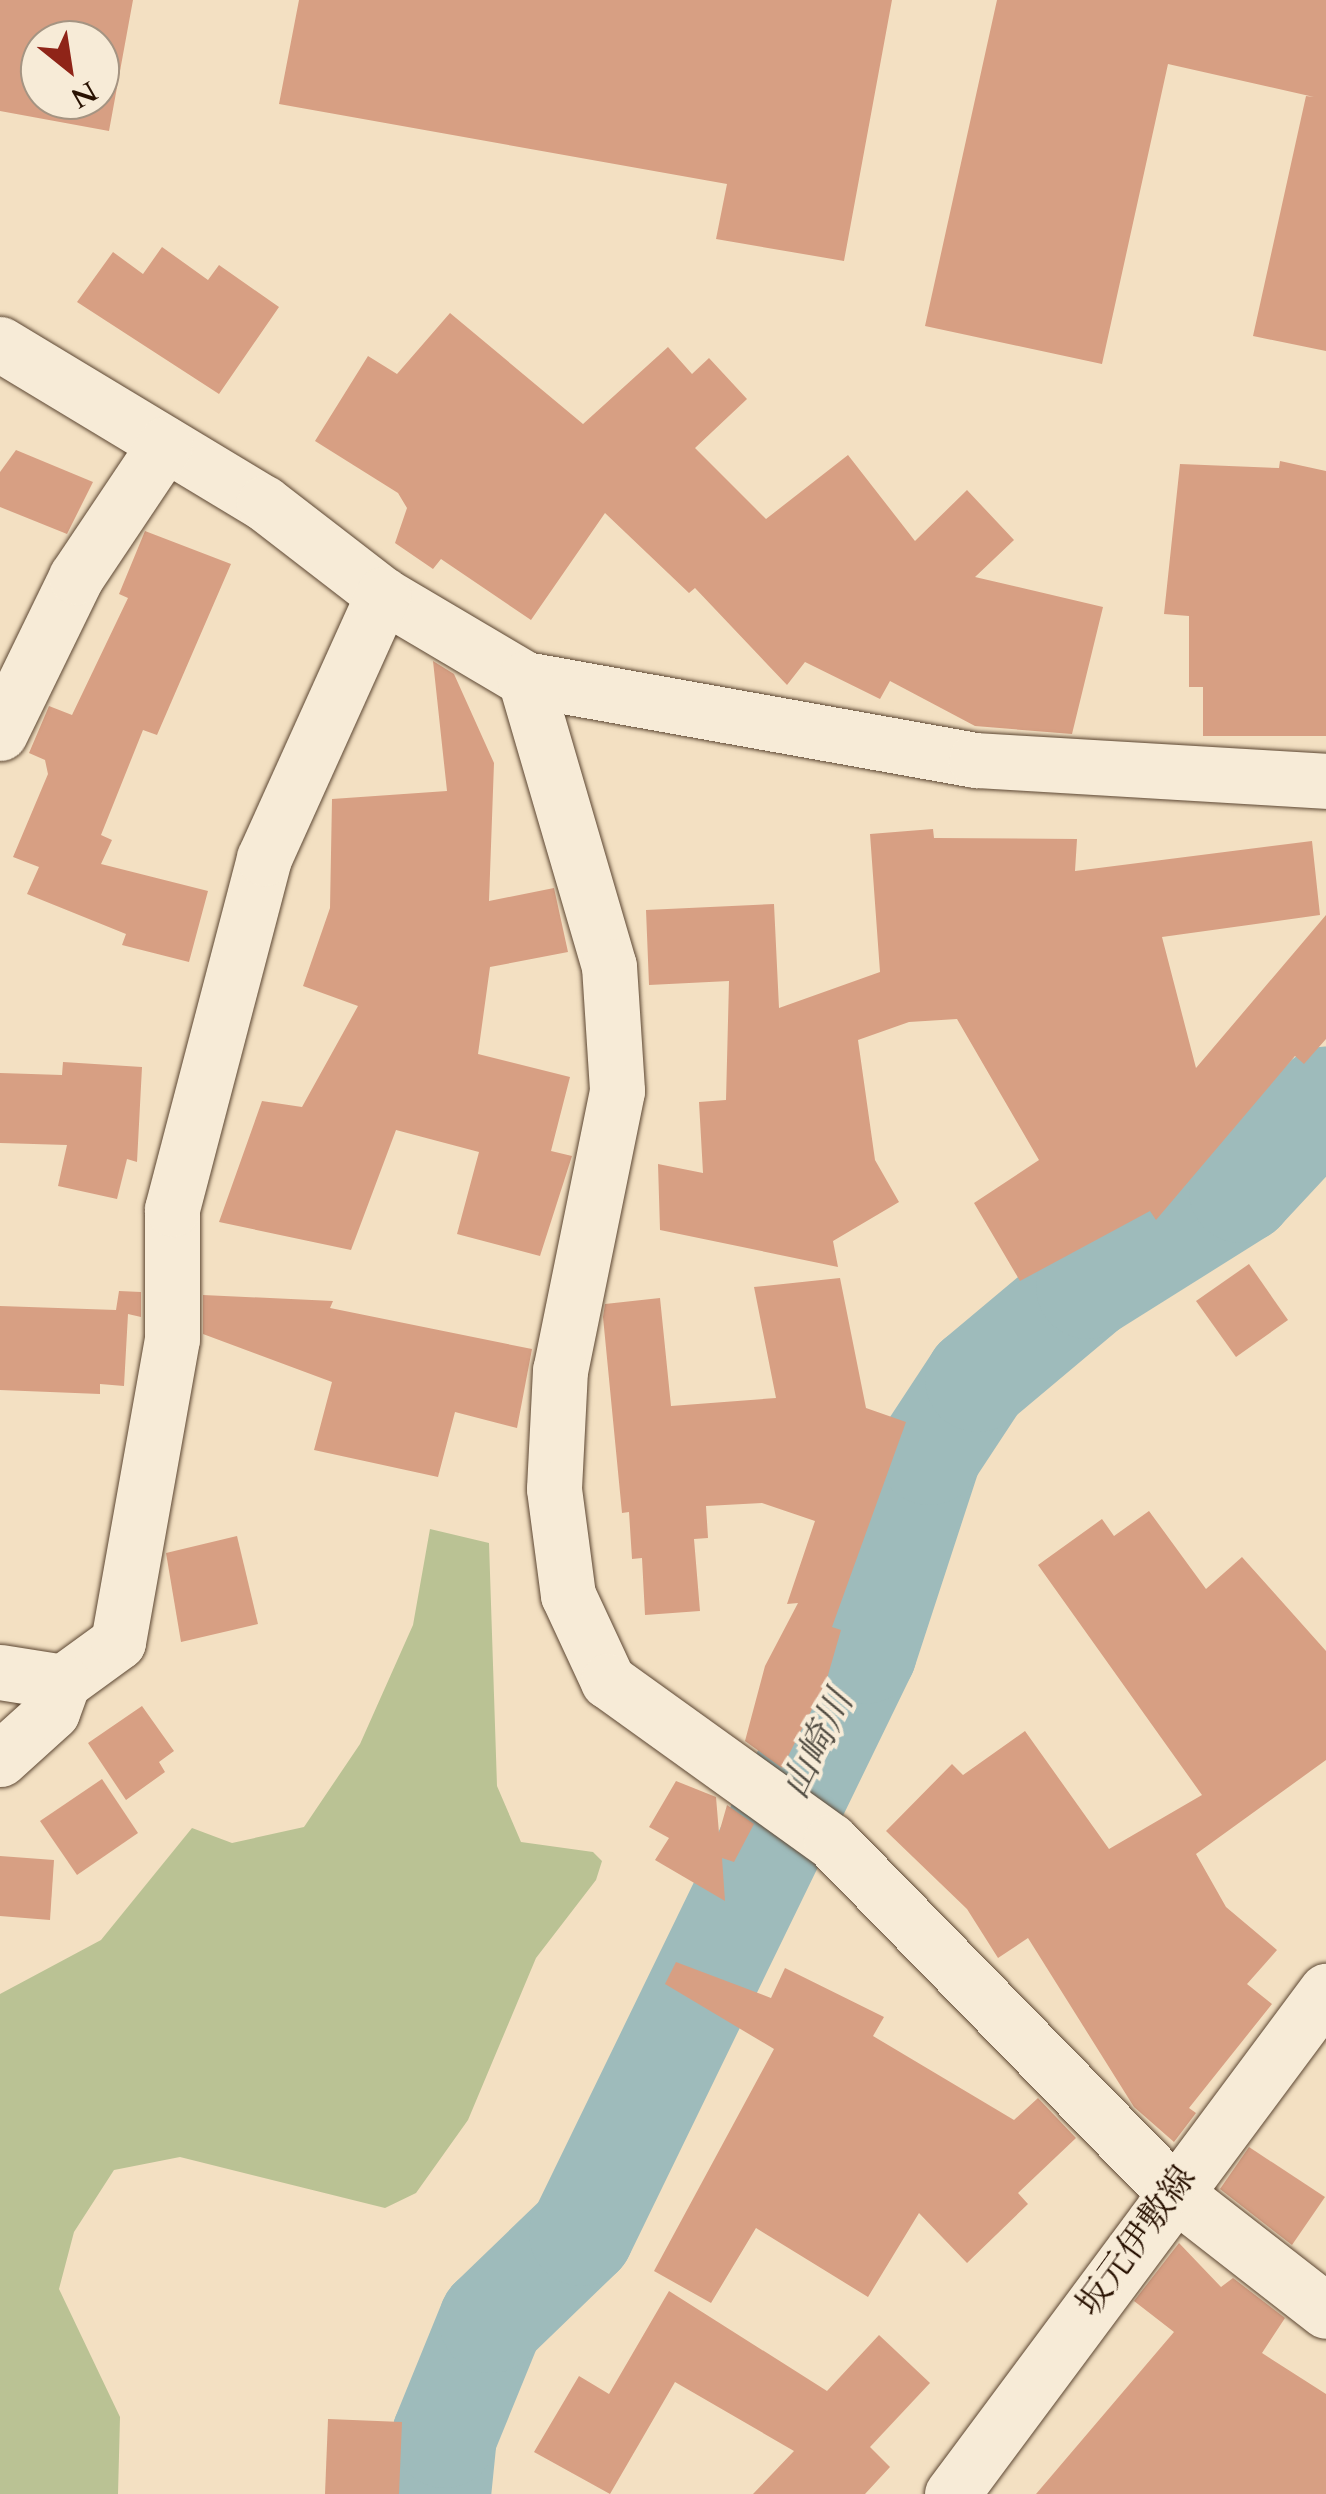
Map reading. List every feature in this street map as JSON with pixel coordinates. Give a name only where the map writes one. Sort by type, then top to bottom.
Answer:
[{"type":"street","points":[[0,344],[264,503],[382,595],[525,679],[976,760],[1326,781]]},
{"type":"street","points":[[0,733],[76,577],[166,444]]},
{"type":"street","points":[[0,1758],[52,1712],[63,1682],[118,1642],[172,1339],[172,1210],[264,858],[382,595]]},
{"type":"street","points":[[525,679],[609,966],[616,1091],[560,1370],[554,1489],[568,1595],[608,1681],[831,1841],[1172,2191],[1326,2311]]},
{"type":"street","points":[[0,1672],[63,1682]]},
{"type":"street","name":"坂元伊敷線","points":[[952,2494],[1172,2191],[1326,1991]]},
{"type":"green space","points":[[430,1529],[489,1543],[497,1786],[521,1842],[593,1852],[602,1861],[596,1880],[536,1958],[468,2120],[416,2193],[385,2208],[180,2157],[114,2170],[74,2232],[59,2289],[120,2417],[118,2494],[0,2494],[0,1994],[101,1940],[192,1828],[232,1843],[304,1827],[360,1744],[413,1625]]},
{"type":"building","points":[[0,0],[133,0],[120,71],[120,20],[20,20],[20,115],[0,111]]},
{"type":"building","points":[[299,0],[892,0],[844,261],[716,239],[727,184],[279,104]]},
{"type":"building","points":[[997,0],[1326,0],[1326,351],[1253,336],[1306,96],[1314,97],[1168,64],[1102,364],[925,326]]},
{"type":"building","points":[[49,120],[111,120],[109,131]]},
{"type":"building","points":[[162,247],[208,280],[219,265],[279,307],[219,394],[77,302],[113,252],[143,274]]},
{"type":"building","points":[[450,313],[583,424],[668,347],[692,374],[709,358],[747,399],[695,448],[766,519],[848,455],[915,541],[967,490],[1014,540],[975,577],[1103,607],[1072,734],[975,726],[890,681],[880,699],[805,662],[787,685],[695,588],[689,593],[605,513],[531,620],[441,559],[433,569],[395,543],[407,508],[398,493],[315,441],[368,356],[397,374]]},
{"type":"building","points":[[16,450],[93,482],[67,534],[0,507],[0,472]]},
{"type":"building","points":[[1280,461],[1326,471],[1326,736],[1203,736],[1203,687],[1189,687],[1189,616],[1164,614],[1180,464],[1279,468]]},
{"type":"building","points":[[145,531],[231,564],[157,735],[143,730],[101,835],[112,840],[101,864],[208,891],[189,962],[122,945],[126,934],[27,894],[39,867],[13,857],[48,774],[45,760],[29,753],[49,706],[72,715],[128,598],[119,594]]},
{"type":"building","points":[[433,661],[454,674],[494,763],[489,901],[554,888],[568,952],[490,967],[478,1054],[570,1077],[551,1151],[572,1156],[540,1256],[457,1234],[479,1152],[396,1130],[351,1250],[219,1222],[262,1101],[302,1107],[358,1006],[303,986],[330,908],[332,799],[447,791]]},
{"type":"building","points":[[933,829],[934,838],[1077,839],[1075,871],[1312,841],[1320,915],[1162,937],[1196,1068],[1326,915],[1326,1039],[1304,1064],[1295,1056],[1156,1220],[1150,1211],[1020,1281],[974,1203],[1039,1160],[957,1019],[909,1022],[858,1040],[875,1160],[899,1202],[833,1241],[838,1267],[660,1230],[658,1164],[703,1173],[699,1102],[726,1100],[729,981],[649,985],[646,910],[774,904],[779,1008],[880,972],[870,834]]},
{"type":"building","points":[[63,1062],[142,1067],[137,1162],[127,1159],[117,1199],[58,1186],[67,1145],[0,1143],[0,1073],[62,1075]]},
{"type":"building","points":[[1249,1264],[1288,1320],[1236,1357],[1196,1301]]},
{"type":"building","points":[[840,1278],[866,1408],[906,1422],[832,1627],[841,1630],[826,1682],[782,1768],[745,1741],[765,1666],[798,1603],[787,1604],[815,1521],[762,1503],[706,1506],[708,1538],[694,1539],[700,1611],[645,1615],[642,1558],[632,1559],[629,1512],[622,1513],[603,1317],[605,1304],[660,1298],[671,1406],[776,1398],[754,1287]]},
{"type":"building","points":[[119,1291],[141,1292],[141,1317],[128,1314],[124,1386],[100,1384],[100,1394],[0,1390],[0,1306],[116,1310]]},
{"type":"building","points":[[203,1295],[333,1301],[330,1308],[532,1349],[517,1428],[455,1412],[438,1477],[314,1450],[332,1382],[203,1334]]},
{"type":"building","points":[[1149,1511],[1206,1589],[1242,1557],[1326,1651],[1326,1760],[1196,1854],[1226,1907],[1277,1950],[1247,1984],[1272,2004],[1189,2108],[1196,2113],[1174,2142],[1134,2107],[1028,1938],[998,1958],[967,1909],[886,1831],[952,1764],[963,1775],[1025,1731],[1109,1849],[1202,1795],[1038,1565],[1102,1519],[1114,1536]]},
{"type":"building","points":[[237,1536],[258,1624],[181,1642],[166,1553]]},
{"type":"building","points":[[142,1706],[174,1751],[159,1762],[165,1772],[126,1800],[88,1743]]},
{"type":"building","points":[[102,1779],[138,1833],[77,1875],[40,1821]]},
{"type":"building","points":[[676,1781],[716,1797],[719,1833],[727,1805],[754,1824],[734,1862],[722,1858],[725,1901],[655,1860],[669,1838],[649,1827]]},
{"type":"building","points":[[0,1856],[54,1860],[50,1920],[0,1916]]},
{"type":"building","points":[[676,1962],[771,1998],[785,1968],[884,2017],[873,2036],[1014,2120],[1038,2098],[1076,2138],[1018,2193],[1028,2204],[967,2263],[919,2213],[868,2297],[756,2228],[711,2303],[654,2271],[774,2049],[665,1984]]},
{"type":"building","points":[[1249,2147],[1325,2197],[1292,2245],[1220,2189]]},
{"type":"building","points":[[1179,2243],[1221,2287],[1233,2278],[1285,2318],[1262,2353],[1326,2394],[1326,2494],[1036,2494],[1174,2332],[1134,2301]]},
{"type":"building","points":[[669,2291],[827,2391],[879,2335],[930,2383],[870,2447],[890,2467],[865,2494],[753,2494],[794,2451],[675,2382],[610,2494],[534,2452],[579,2376],[609,2394]]},
{"type":"building","points":[[328,2419],[402,2422],[399,2494],[325,2494]]},
{"type":"waterway","name":"山崎川","points":[[438,2494],[444,2435],[491,2320],[581,2233],[864,1651],[929,1452],[977,1379],[1088,1286],[1241,1190],[1326,1099]]}]
